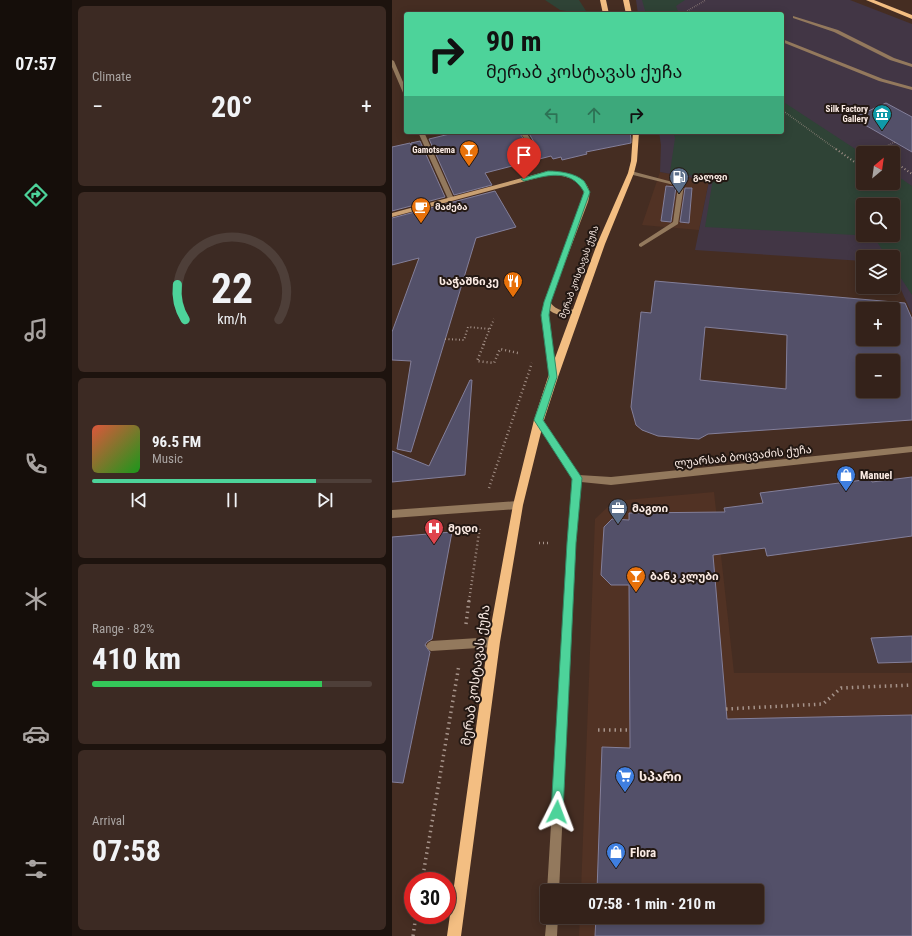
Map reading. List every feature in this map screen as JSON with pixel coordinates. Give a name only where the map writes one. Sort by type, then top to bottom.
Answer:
[{"type":"main road","points":[[603,0],[606,12]]},
{"type":"main road","points":[[626,0],[629,12]]},
{"type":"main road","points":[[869,0],[912,16]]},
{"type":"main road","name":"მერაბ კოსტავას ქუჩა","points":[[454,936],[494,642],[518,505],[539,420],[553,377],[601,244],[631,173],[634,161],[636,134]]},
{"type":"street","points":[[794,17],[836,31],[892,59],[912,66]]},
{"type":"street","points":[[784,41],[881,80],[912,89]]},
{"type":"street","points":[[392,61],[404,90]]},
{"type":"street","points":[[425,134],[451,199]]},
{"type":"street","points":[[524,134],[536,153]]},
{"type":"street","points":[[392,215],[548,173],[570,176],[584,184],[587,192],[585,202],[547,302],[545,315],[553,377]]},
{"type":"street","points":[[631,173],[681,185],[676,223],[641,245]]},
{"type":"street","points":[[547,302],[552,309],[560,313],[570,313],[578,310]]},
{"type":"street","points":[[539,420],[577,478],[572,543],[553,884]]},
{"type":"street","name":"ლუარსაბ ბოცვაძის ქუჩა","points":[[577,478],[611,482],[912,449]]},
{"type":"street","points":[[392,514],[518,505]]},
{"type":"street","points":[[431,646],[494,642]]},
{"type":"street","points":[[551,936],[552,924]]},
{"type":"path","points":[[685,12],[706,0]]},
{"type":"path","points":[[784,111],[856,163]]},
{"type":"path","points":[[886,146],[895,142]]},
{"type":"path","points":[[900,166],[912,174]]},
{"type":"path","points":[[494,319],[477,361],[494,363],[500,349],[518,353]]},
{"type":"path","points":[[445,339],[464,340],[468,327],[490,329]]},
{"type":"path","points":[[539,543],[550,543]]},
{"type":"path","points":[[726,709],[823,704],[841,688],[912,685]]},
{"type":"path","points":[[598,730],[630,730]]},
{"type":"path","points":[[413,936],[415,924]]},
{"type":"shaded area","points":[[636,0],[850,0],[912,24],[912,314],[900,287],[900,250],[856,250],[856,261],[695,250],[709,181],[660,172],[661,145],[659,134],[784,134],[784,12],[638,12]]},
{"type":"shaded area","points":[[660,172],[709,181],[699,230],[642,225]]},
{"type":"shaded area","points":[[714,492],[734,673],[912,673],[912,936],[579,936],[580,924],[764,924],[764,884],[581,884],[595,519],[614,501]]},
{"type":"green space","points":[[545,0],[579,0],[587,12],[566,12]]},
{"type":"green space","points":[[642,0],[685,0],[676,6],[678,12],[645,12]]},
{"type":"green space","points":[[784,102],[856,149],[856,190],[900,190],[900,178],[912,186],[912,295],[900,277],[900,250],[882,250],[877,242],[900,242],[900,198],[856,198],[856,235],[705,227],[713,179],[670,172],[675,138],[674,134],[784,134]]},
{"type":"building","points":[[886,103],[912,117],[912,152],[853,118]]},
{"type":"building","points":[[450,134],[520,134],[534,156],[539,155],[540,152],[529,134],[630,134],[631,143],[586,152],[587,154],[562,160],[561,157],[553,159],[551,156],[485,173],[492,185],[454,195],[429,139]]},
{"type":"building","points":[[420,141],[445,197],[392,211],[392,147],[410,143],[411,145],[411,143]]},
{"type":"building","points":[[666,186],[676,187],[671,222],[661,221]]},
{"type":"building","points":[[685,188],[692,188],[689,223],[680,222]]},
{"type":"building","points":[[495,191],[516,227],[476,238],[411,452],[397,449],[411,361],[392,360],[392,332],[419,258],[392,265],[392,218]]},
{"type":"building","points":[[655,281],[894,302],[856,302],[856,346],[900,346],[900,303],[905,303],[912,319],[912,420],[708,434],[699,439],[658,436],[642,430],[636,425],[631,407],[641,312],[651,313]],"holes":[[[705,327],[787,335],[786,389],[700,380]]]},
{"type":"building","points":[[470,380],[472,380],[465,475],[392,482],[392,451],[429,466]]},
{"type":"building","points":[[912,477],[912,536],[767,556],[765,548],[713,555],[727,719],[912,715],[912,936],[595,936],[596,924],[764,924],[764,884],[597,884],[602,747],[630,748],[629,585],[611,585],[601,575],[604,527],[612,519],[629,520],[629,513],[725,512],[724,508],[763,503],[760,493],[871,479],[872,482]]},
{"type":"building","points":[[452,532],[432,639],[425,645],[430,652],[403,783],[392,782],[392,537]]},
{"type":"building","points":[[912,636],[912,662],[878,663],[871,638]]},
{"type":"place","name":"Silk Factory Gallery","points":[[882,131]]},
{"type":"place","name":"Gamotsema","points":[[469,167]]},
{"type":"place","name":"გალფი","points":[[679,194]]},
{"type":"place","name":"მაძება","points":[[421,224]]},
{"type":"place","name":"საჭაშნიკე","points":[[513,298]]},
{"type":"place","name":"Manuel","points":[[846,492]]},
{"type":"place","name":"მაგთი","points":[[618,525]]},
{"type":"place","name":"მედი","points":[[434,545]]},
{"type":"place","name":"ბანკ კლუბი","points":[[636,593]]},
{"type":"place","name":"სპარი","points":[[625,793]]},
{"type":"place","name":"Flora","points":[[616,869]]},
{"type":"route","points":[[524,179],[548,173],[560,173],[581,182],[587,190],[585,202],[547,302],[545,315],[553,377],[539,420],[577,478],[557,812]]}]
